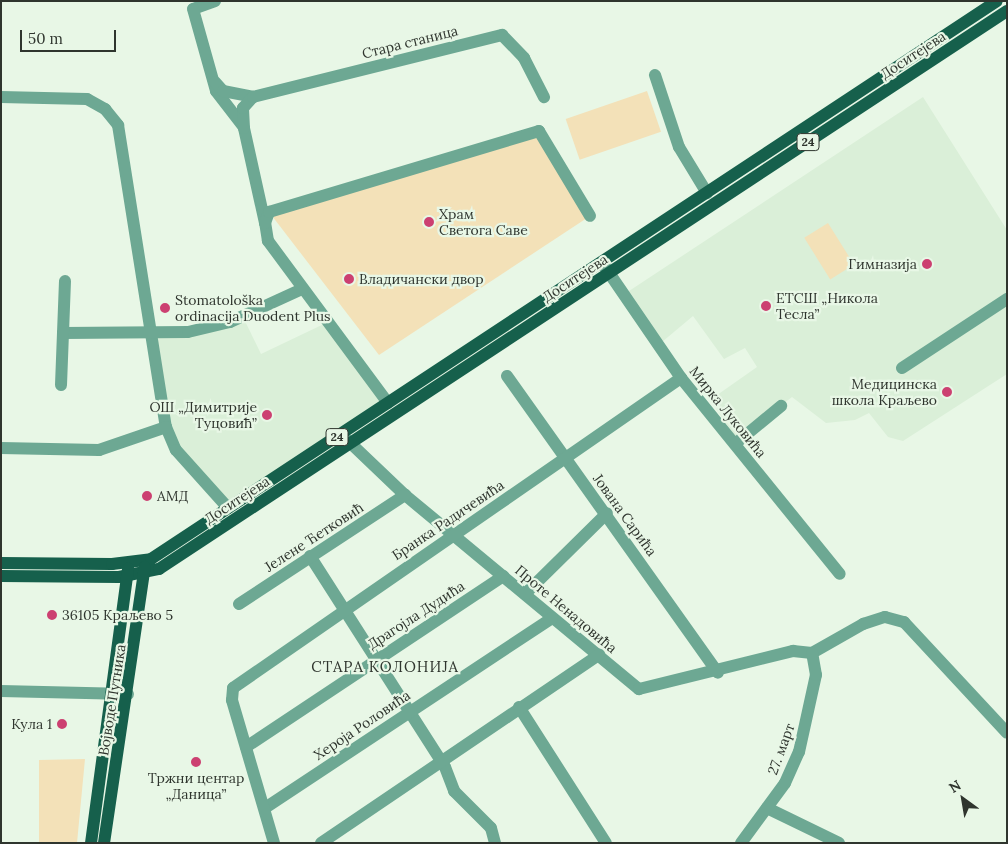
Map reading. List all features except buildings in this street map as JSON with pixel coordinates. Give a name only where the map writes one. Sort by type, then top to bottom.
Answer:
[{"type":"main road","name":"Доситејева","points":[[605,268],[707,193],[997,1]]},
{"type":"main road","name":"Доситејева","points":[[159,569],[350,444],[448,371],[605,268],[1007,11]]},
{"type":"main road","name":"Доситејева","points":[[145,568],[228,508],[388,403],[448,371]]},
{"type":"main road","name":"24","points":[[1,563],[128,570]]},
{"type":"main road","name":"Војводе Путника","points":[[104,843],[142,602],[145,568]]},
{"type":"main road","name":"24","points":[[1,576],[99,578],[128,570],[159,569]]},
{"type":"main road","points":[[142,602],[159,569]]},
{"type":"main road","name":"Војводе Путника","points":[[91,843],[128,570]]},
{"type":"main road","points":[[99,578],[118,587],[124,607]]},
{"type":"street","points":[[215,1],[193,9],[219,96],[244,128]]},
{"type":"street","name":"Стара станица","points":[[212,76],[223,91],[252,97],[502,35],[524,58],[544,97]]},
{"type":"street","points":[[655,74],[679,147],[707,193]]},
{"type":"street","points":[[252,97],[243,108],[244,128],[268,242],[388,403]]},
{"type":"street","name":"Доситејева","points":[[1,98],[87,99],[105,109],[118,125],[166,427],[176,450],[228,508]]},
{"type":"street","points":[[265,223],[269,212],[538,131],[590,216]]},
{"type":"street","name":"Мирка Луковића","points":[[605,268],[681,378],[840,574]]},
{"type":"street","points":[[61,385],[65,281]]},
{"type":"street","points":[[63,333],[151,335],[188,332],[230,322],[302,289]]},
{"type":"street","points":[[902,368],[1007,299]]},
{"type":"street","name":"Јована Сарића","points":[[507,376],[607,513],[718,673]]},
{"type":"street","name":"Бранка Радичевића","points":[[246,747],[233,688],[344,609],[681,378]]},
{"type":"street","points":[[735,444],[782,406]]},
{"type":"street","points":[[1,448],[99,450],[166,427]]},
{"type":"street","name":"Проте Ненадовића","points":[[341,434],[405,495],[639,689],[718,673],[794,651],[812,653]]},
{"type":"street","name":"Јелене Ћетковић","points":[[239,604],[405,495]]},
{"type":"street","points":[[525,594],[607,513]]},
{"type":"street","points":[[310,556],[441,761],[454,791],[491,828],[494,843]]},
{"type":"street","name":"Драгојла Дудића","points":[[246,747],[503,576]]},
{"type":"street","points":[[812,653],[863,624],[886,617],[904,622],[1007,733]]},
{"type":"street","name":"Хероја Роловића","points":[[265,808],[552,618]]},
{"type":"street","name":"27. март","points":[[740,843],[785,783],[805,732],[816,675],[812,653]]},
{"type":"street","points":[[321,843],[519,707],[599,655]]},
{"type":"street","points":[[1,691],[110,692],[128,694]]},
{"type":"street","points":[[519,707],[606,843]]},
{"type":"street","points":[[246,747],[274,843]]},
{"type":"street","points":[[767,808],[839,843]]},
{"type":"shaded area","points":[[647,91],[661,132],[580,160],[566,119]]},
{"type":"shaded area","points":[[923,97],[1007,230],[1007,374],[903,441],[888,437],[869,413],[855,420],[826,423],[792,397],[737,439],[710,400],[757,367],[745,348],[724,359],[693,316],[662,342],[626,293]]},
{"type":"shaded area","points":[[539,131],[590,216],[379,355],[269,212]]},
{"type":"shaded area","points":[[828,223],[854,265],[830,279],[804,238]]},
{"type":"shaded area","name":"ОШ „Димитрије Туцовић”","points":[[243,317],[261,354],[326,323],[388,403],[228,508],[176,450],[151,335]]},
{"type":"shaded area","points":[[85,759],[77,843],[39,843],[39,760]]},
{"type":"place","name":"Храм Светога Саве","points":[[429,222]]},
{"type":"place","name":"Гимназија","points":[[927,264]]},
{"type":"place","name":"Владичански двор","points":[[349,279]]},
{"type":"place","name":"ЕТСШ „Никола Тесла”","points":[[766,306]]},
{"type":"place","name":"Stomatološka ordinacija Duodent Plus","points":[[165,308]]},
{"type":"place","name":"Медицинска школа Краљево","points":[[947,392]]},
{"type":"place","name":"ОШ „Димитрије Туцовић”","points":[[267,415]]},
{"type":"place","name":"АМД","points":[[147,496]]},
{"type":"place","name":"36105 Краљево 5","points":[[52,615]]},
{"type":"place","name":"Кула 1","points":[[62,724]]},
{"type":"place","name":"Тржни центар „Даница”","points":[[196,762]]},
{"type":"district","name":"СТАРА КОЛОНИЈА","points":[[385,667]]}]
